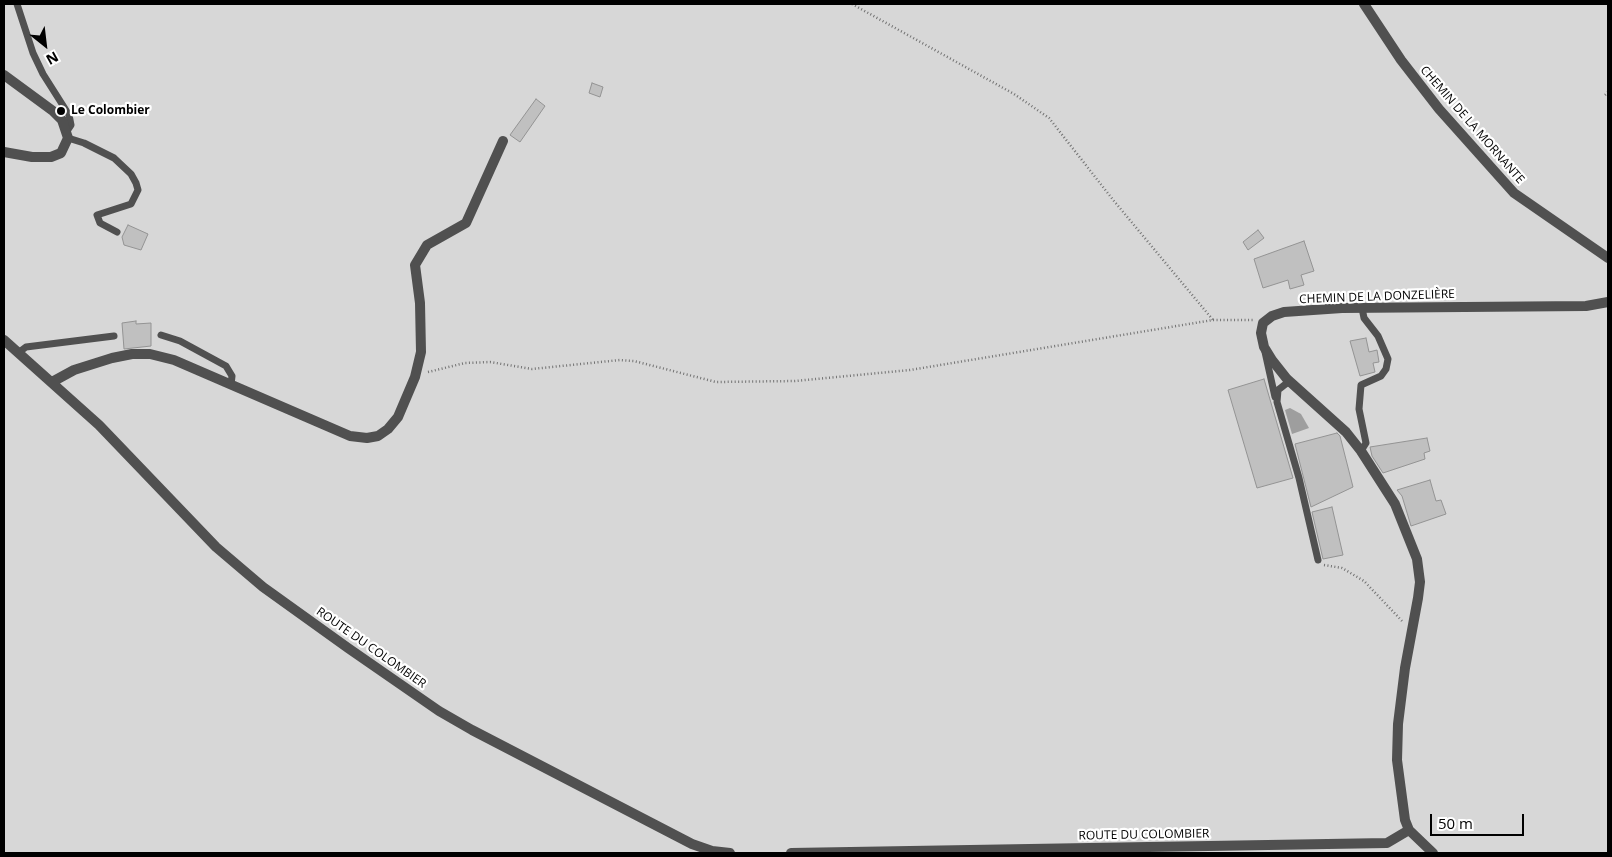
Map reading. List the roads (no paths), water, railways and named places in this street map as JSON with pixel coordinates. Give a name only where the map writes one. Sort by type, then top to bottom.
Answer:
[{"type":"street","name":"CHEMIN DE LA MORNANTE","points":[[1364,4],[1401,60],[1423,88],[1510,189],[1608,258]]},
{"type":"street","points":[[4,75],[53,111],[62,120],[67,135],[61,153],[51,157],[32,157],[4,152]]},
{"type":"street","points":[[52,382],[74,370],[132,354],[150,354],[174,360],[350,436],[367,438],[378,436],[388,429],[398,417],[415,377],[421,352],[420,303],[415,265],[427,245],[466,223],[503,141]]},
{"type":"street","name":"CHEMIN DE LA DONZELIÈRE","points":[[1264,347],[1261,333],[1263,323],[1272,316],[1284,312],[1362,308],[1586,306],[1608,302]]},
{"type":"street","name":"ROUTE DU COLOMBIER","points":[[4,340],[99,425],[216,547],[263,587],[348,648],[439,710],[472,730],[684,840],[712,851],[730,853]]},
{"type":"street","points":[[1264,347],[1292,383],[1346,432],[1361,451],[1395,504],[1417,559],[1420,582],[1405,668],[1398,724],[1397,760],[1402,808],[1410,830],[1433,853]]},
{"type":"street","name":"ROUTE DU COLOMBIER","points":[[791,853],[1387,843],[1410,830]]},
{"type":"lane","points":[[17,4],[32,53],[69,115],[70,125],[67,135],[114,158],[126,169],[136,183],[138,190],[131,204],[97,215],[100,223],[117,232]]},
{"type":"lane","points":[[1361,451],[1366,443],[1359,408],[1361,385],[1381,376],[1386,369],[1388,359],[1378,336],[1364,318],[1362,308]]},
{"type":"lane","points":[[161,335],[180,341],[226,366],[232,376],[231,385]]},
{"type":"lane","points":[[18,353],[26,347],[114,336]]},
{"type":"lane","points":[[1264,347],[1318,560]]},
{"type":"lane","points":[[1277,402],[1278,390],[1292,383]]},
{"type":"place","name":"Le Colombier","points":[[61,111]]}]
